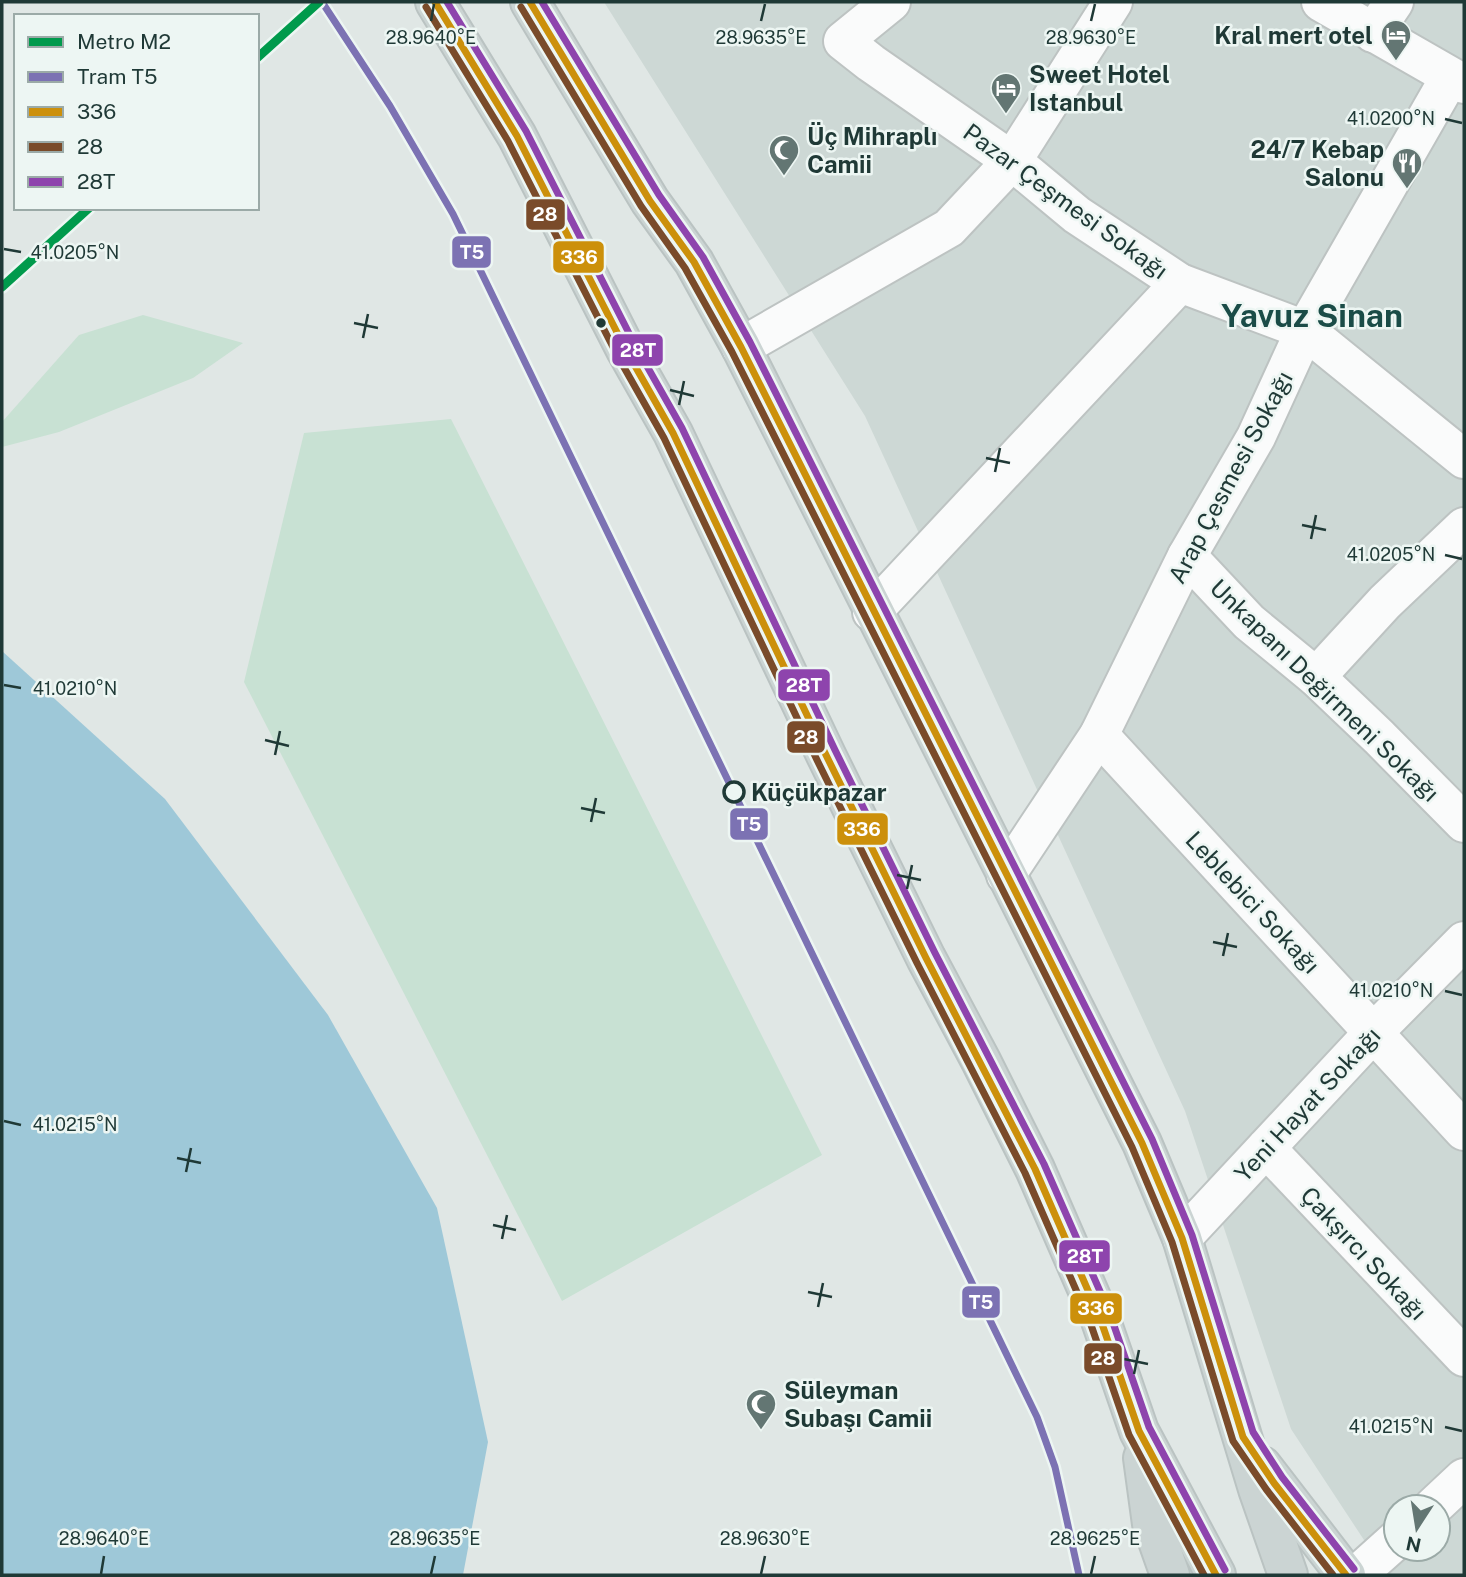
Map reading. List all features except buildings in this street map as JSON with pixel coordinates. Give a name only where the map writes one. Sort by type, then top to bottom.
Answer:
[{"type":"main road","points":[[435,2],[517,135],[626,350],[673,433],[832,767],[926,958],[1035,1169],[1100,1318],[1139,1431],[1216,1575]]},
{"type":"main road","points":[[530,2],[650,201],[694,262],[740,347],[1142,1143],[1182,1238],[1242,1437],[1288,1575]]},
{"type":"main road","points":[[1139,1431],[1152,1524],[1170,1575]]},
{"type":"main road","points":[[1242,1437],[1274,1483],[1346,1575]]},
{"type":"street","name":"Pazar Çeşmesi Sokağı","points":[[891,2],[843,41],[1012,161],[1077,215],[1180,282],[1306,330],[1464,459]]},
{"type":"street","points":[[740,347],[949,228],[1012,161],[1113,2]]},
{"type":"street","points":[[1321,2],[1457,81]]},
{"type":"street","points":[[1373,33],[1394,2]]},
{"type":"street","name":"Arap Çesmesi Sokağı","points":[[1006,875],[1099,734],[1187,556],[1256,437],[1306,330],[1457,81]]},
{"type":"street","points":[[872,612],[1180,282]]},
{"type":"street","points":[[1316,677],[1384,602],[1464,527]]},
{"type":"street","name":"Unkapanı Değirmeni Sokağı","points":[[1187,556],[1250,622],[1316,677],[1464,823]]},
{"type":"street","name":"Leblebici Sokağı","points":[[1099,734],[1464,1131]]},
{"type":"street","name":"Yeni Hayat Sokağı","points":[[1182,1238],[1373,1033],[1464,941]]},
{"type":"street","name":"Çakşırcı Sokağı","points":[[1266,1148],[1464,1357]]},
{"type":"street","points":[[1448,1493],[1464,1478]]},
{"type":"street","points":[[1357,1575],[1382,1553]]},
{"type":"shaded area","points":[[604,2],[1464,2],[1464,1575],[1387,1575],[1291,1429],[1185,1111],[865,416]]},
{"type":"green space","points":[[143,315],[243,343],[193,378],[59,432],[2,447],[2,422],[79,335]]},
{"type":"green space","points":[[451,419],[822,1155],[562,1301],[244,682],[304,433]]},
{"type":"water","points":[[2,651],[165,799],[328,1015],[437,1208],[488,1442],[463,1575],[2,1575]]},
{"type":"metro line","name":"M2","points":[[259,56],[319,2]]},
{"type":"metro line","name":"M2","points":[[2,287],[87,210]]},
{"type":"tram line","name":"T5","points":[[322,2],[390,106],[453,214],[1037,1417],[1055,1467],[1079,1575]]},
{"type":"transit line","name":"336","points":[[435,2],[517,136],[626,350],[673,433],[826,755],[926,958],[1035,1169],[1100,1318],[1139,1431],[1216,1575]]},
{"type":"transit line","name":"28T","points":[[447,2],[526,131],[635,345],[682,428],[835,750],[935,953],[1044,1164],[1110,1314],[1149,1427],[1225,1570]]},
{"type":"transit line","name":"336","points":[[530,2],[650,201],[694,262],[741,347],[1142,1143],[1182,1238],[1243,1437],[1274,1483],[1346,1575]]},
{"type":"transit line","name":"28T","points":[[542,2],[659,195],[703,257],[750,342],[1152,1139],[1192,1235],[1253,1432],[1282,1477],[1354,1569]]},
{"type":"transit line","name":"28","points":[[426,7],[508,141],[617,355],[664,438],[817,760],[1025,1173],[1090,1322],[1129,1435],[1204,1575]]},
{"type":"transit line","name":"28","points":[[521,7],[641,206],[685,268],[732,352],[1132,1147],[1172,1242],[1233,1441],[1266,1489],[1333,1575]]},
{"type":"place","name":"Kral mert otel","points":[[1396,62]]},
{"type":"place","name":"Sweet Hotel Istanbul","points":[[1006,115]]},
{"type":"place","name":"Üç Mihraplı Camii","points":[[784,177]]},
{"type":"place","name":"24/7 Kebap Salonu","points":[[1407,190]]},
{"type":"place","name":"Küçükpazar","points":[[734,792]]},
{"type":"place","name":"Süleyman Subaşı Camii","points":[[761,1431]]},
{"type":"district","name":"Yavuz Sinan","points":[[1312,315]]}]
